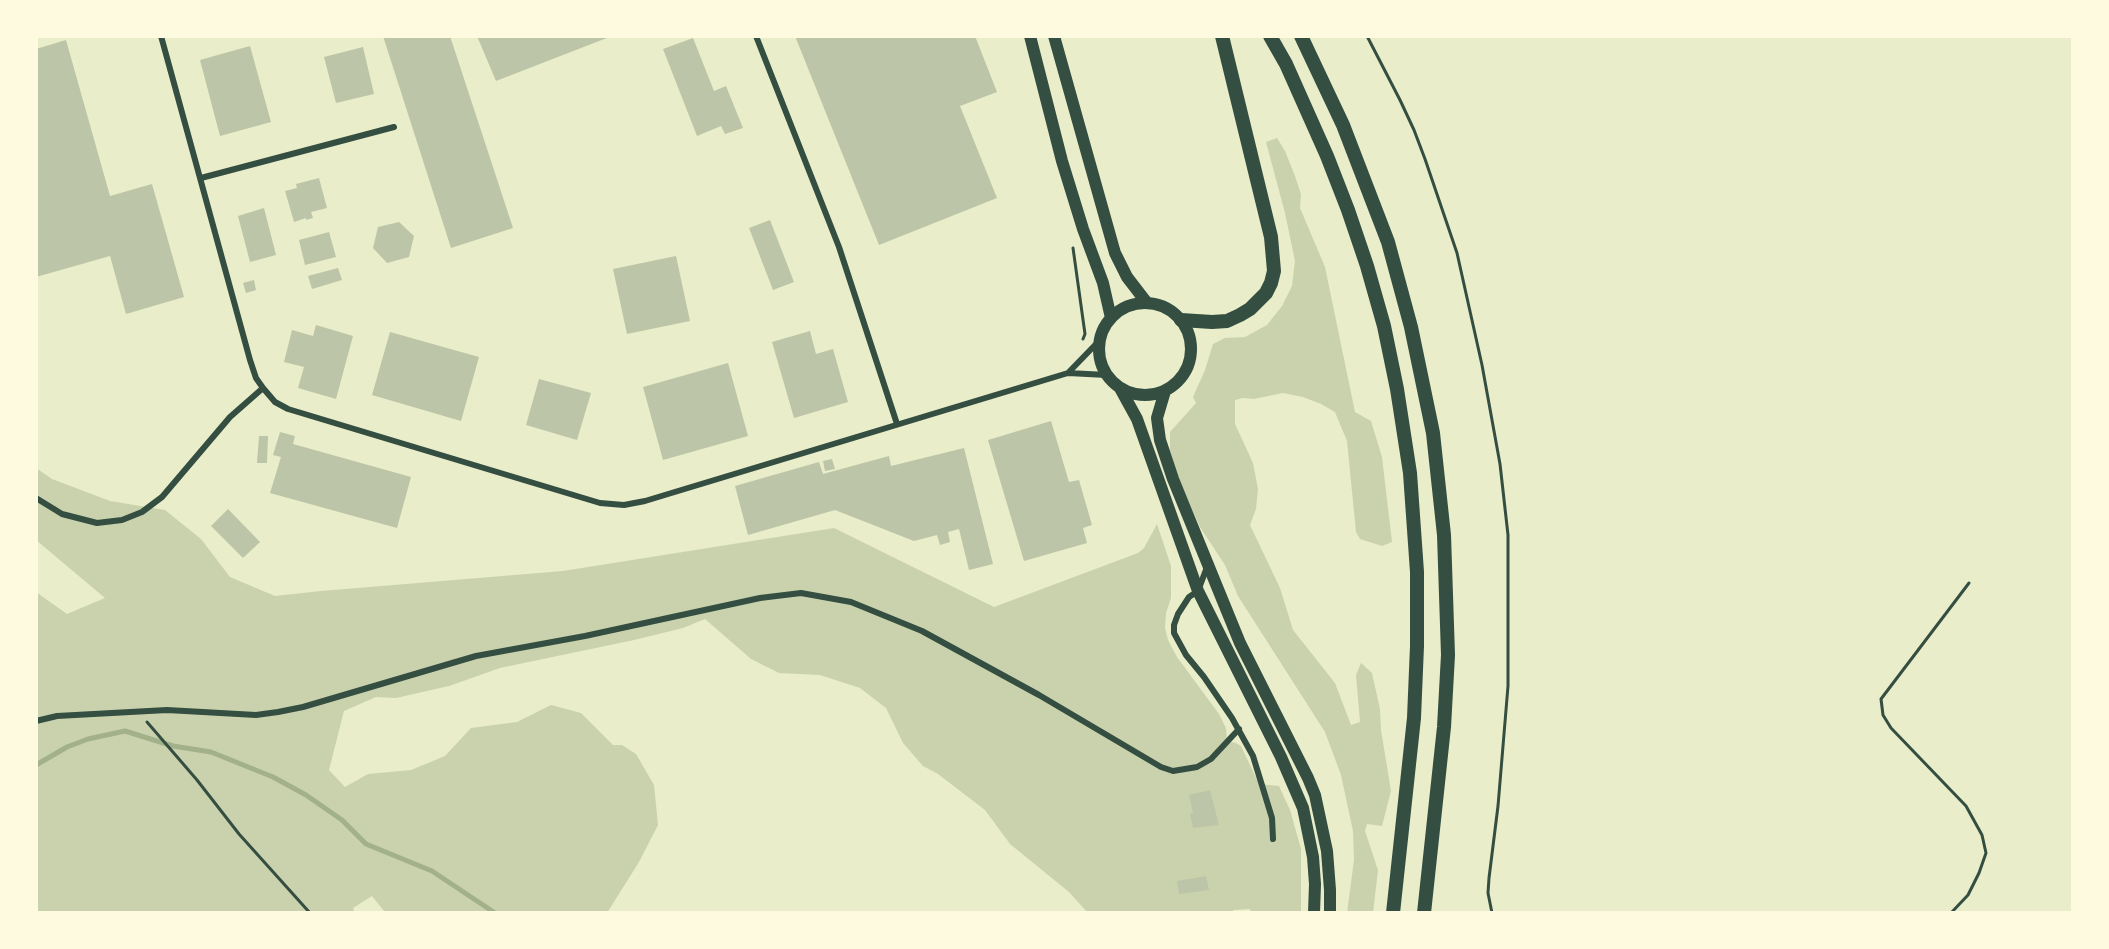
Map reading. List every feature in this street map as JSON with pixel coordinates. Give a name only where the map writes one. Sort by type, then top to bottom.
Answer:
[{"type":"highway","points":[[1181,320],[1227,321],[1240,315],[1250,309],[1266,293],[1274,271],[1271,237],[1222,36]]},
{"type":"highway","points":[[1270,36],[1286,64],[1327,156],[1367,266],[1384,326],[1410,472],[1417,572],[1417,645],[1414,718],[1394,913]]},
{"type":"highway","points":[[1301,36],[1343,125],[1388,242],[1411,327],[1433,433],[1444,536],[1448,655],[1444,727],[1424,913]]},
{"type":"main road","points":[[1030,36],[1062,161],[1103,283],[1111,318]]},
{"type":"main road","points":[[1054,36],[1115,253],[1126,277],[1147,303]]},
{"type":"main road","points":[[1120,388],[1134,394],[1150,395],[1165,391],[1185,372],[1190,360],[1190,339],[1181,320],[1166,308],[1147,303],[1127,307],[1111,318],[1103,329],[1099,341],[1101,365],[1120,388],[1137,419],[1198,591],[1277,749],[1303,808],[1316,884],[1314,913]]},
{"type":"main road","points":[[1165,391],[1156,418],[1160,440],[1173,479],[1240,643],[1315,795],[1327,851],[1330,913]]},
{"type":"street","points":[[161,36],[250,360],[262,388],[275,402],[288,409],[613,505],[645,501],[1068,373],[1107,375]]},
{"type":"street","points":[[756,36],[839,247],[897,424]]},
{"type":"street","points":[[201,178],[394,127]]},
{"type":"street","points":[[1068,373],[1099,341]]},
{"type":"street","points":[[36,498],[62,514],[97,523],[122,520],[142,512],[183,475],[230,417],[262,388]]},
{"type":"street","points":[[1208,564],[1198,591],[1188,597],[1175,620],[1174,633],[1186,655],[1204,677],[1239,729],[1253,756],[1272,818],[1273,839]]},
{"type":"street","points":[[36,721],[57,716],[168,710],[256,715],[278,712],[303,707],[476,656],[585,636],[760,598],[801,593],[851,602],[922,631],[1066,710],[1161,767],[1173,771],[1187,770],[1211,759],[1239,729]]},
{"type":"path","points":[[1367,36],[1414,130],[1457,253],[1482,365],[1500,464],[1508,536],[1508,686],[1498,806],[1489,878],[1488,893],[1492,913]]},
{"type":"path","points":[[1073,245],[1085,334],[1079,346]]},
{"type":"path","points":[[1951,913],[1968,895],[1979,873],[1986,853],[1982,835],[1966,806],[1891,728],[1883,715],[1881,699],[1969,583]]},
{"type":"path","points":[[138,712],[197,780],[238,834],[310,913]]},
{"type":"green space","points":[[1277,138],[1295,176],[1301,194],[1300,208],[1325,267],[1355,412],[1371,421],[1382,457],[1392,542],[1382,546],[1360,539],[1356,532],[1347,441],[1335,412],[1303,397],[1283,393],[1235,400],[1235,424],[1253,463],[1258,489],[1256,509],[1250,525],[1280,588],[1293,630],[1335,683],[1351,725],[1360,722],[1356,675],[1361,663],[1372,673],[1380,709],[1381,730],[1391,791],[1382,826],[1367,824],[1365,831],[1378,870],[1373,913],[1347,913],[1354,860],[1353,831],[1341,775],[1325,732],[1238,596],[1225,565],[1200,527],[1178,478],[1170,450],[1170,432],[1196,403],[1193,397],[1213,344],[1225,338],[1245,337],[1267,325],[1282,306],[1292,286],[1295,261],[1266,142]]},
{"type":"green space","points":[[36,468],[52,479],[110,501],[165,510],[201,539],[230,577],[275,596],[563,571],[834,528],[994,607],[1138,553],[1144,548],[1157,524],[1171,566],[1171,598],[1166,613],[1165,628],[1168,640],[1177,657],[1219,714],[1226,728],[1227,741],[1241,746],[1259,784],[1279,786],[1290,810],[1301,849],[1301,913],[1251,913],[1250,909],[1234,910],[1230,913],[1087,912],[1069,892],[1010,844],[985,810],[938,774],[923,766],[903,743],[886,708],[860,688],[820,675],[779,673],[751,659],[705,619],[683,628],[634,640],[500,668],[449,686],[396,698],[376,697],[344,711],[329,770],[345,787],[368,774],[411,770],[445,756],[471,728],[517,722],[551,705],[581,713],[613,745],[622,745],[636,754],[654,785],[658,825],[639,862],[607,913],[398,913],[384,911],[372,896],[353,908],[355,913],[36,913],[36,592],[67,614],[105,598],[36,540]]},
{"type":"building","points":[[383,36],[450,36],[513,228],[451,248]]},
{"type":"building","points":[[477,36],[612,36],[496,81]]},
{"type":"building","points":[[795,36],[975,36],[997,92],[960,106],[997,198],[879,245]]},
{"type":"building","points":[[693,38],[714,91],[726,86],[743,128],[725,134],[721,126],[697,136],[663,49]]},
{"type":"building","points":[[66,40],[110,196],[152,184],[184,297],[126,314],[110,256],[36,277],[36,49]]},
{"type":"building","points":[[250,46],[271,122],[220,136],[200,60]]},
{"type":"building","points":[[363,47],[374,94],[336,103],[324,57]]},
{"type":"building","points":[[319,178],[327,208],[311,212],[313,218],[294,222],[285,191],[297,188],[296,184]]},
{"type":"building","points":[[264,208],[276,255],[250,262],[238,216]]},
{"type":"building","points":[[770,220],[794,282],[773,290],[749,228]]},
{"type":"building","points":[[399,222],[414,236],[409,257],[387,263],[373,248],[378,227]]},
{"type":"building","points":[[329,232],[336,257],[305,265],[299,240]]},
{"type":"building","points":[[676,256],[690,321],[627,334],[613,269]]},
{"type":"building","points":[[338,268],[342,280],[312,289],[308,276]]},
{"type":"building","points":[[254,280],[256,290],[246,293],[243,283]]},
{"type":"building","points":[[316,325],[353,336],[336,399],[298,388],[304,367],[284,362],[292,330],[313,336]]},
{"type":"building","points":[[810,331],[816,354],[833,349],[848,402],[794,418],[772,342]]},
{"type":"building","points":[[390,332],[479,357],[461,421],[372,395]]},
{"type":"building","points":[[728,363],[748,436],[663,460],[643,387]]},
{"type":"building","points":[[539,379],[591,393],[577,440],[526,425]]},
{"type":"building","points":[[1051,421],[1069,482],[1079,480],[1092,525],[1083,528],[1087,543],[1024,561],[988,440]]},
{"type":"building","points":[[280,432],[295,436],[293,444],[411,477],[397,528],[270,493],[281,457],[273,455]]},
{"type":"building","points":[[259,436],[268,436],[267,463],[257,463]]},
{"type":"building","points":[[964,448],[993,564],[969,570],[959,529],[948,532],[950,542],[940,545],[937,535],[914,541],[835,510],[748,535],[735,486],[819,462],[823,474],[889,456],[891,466]]},
{"type":"building","points":[[832,459],[835,469],[825,471],[823,461]]},
{"type":"building","points":[[228,509],[260,542],[243,558],[211,526]]},
{"type":"building","points":[[1210,790],[1219,825],[1193,828],[1190,814],[1193,813],[1189,795]]},
{"type":"building","points":[[1206,876],[1209,890],[1179,894],[1177,881]]},
{"type":"waterway","points":[[36,765],[67,747],[88,739],[125,731],[173,746],[211,752],[273,777],[306,795],[342,820],[366,844],[432,871],[495,913]]}]
